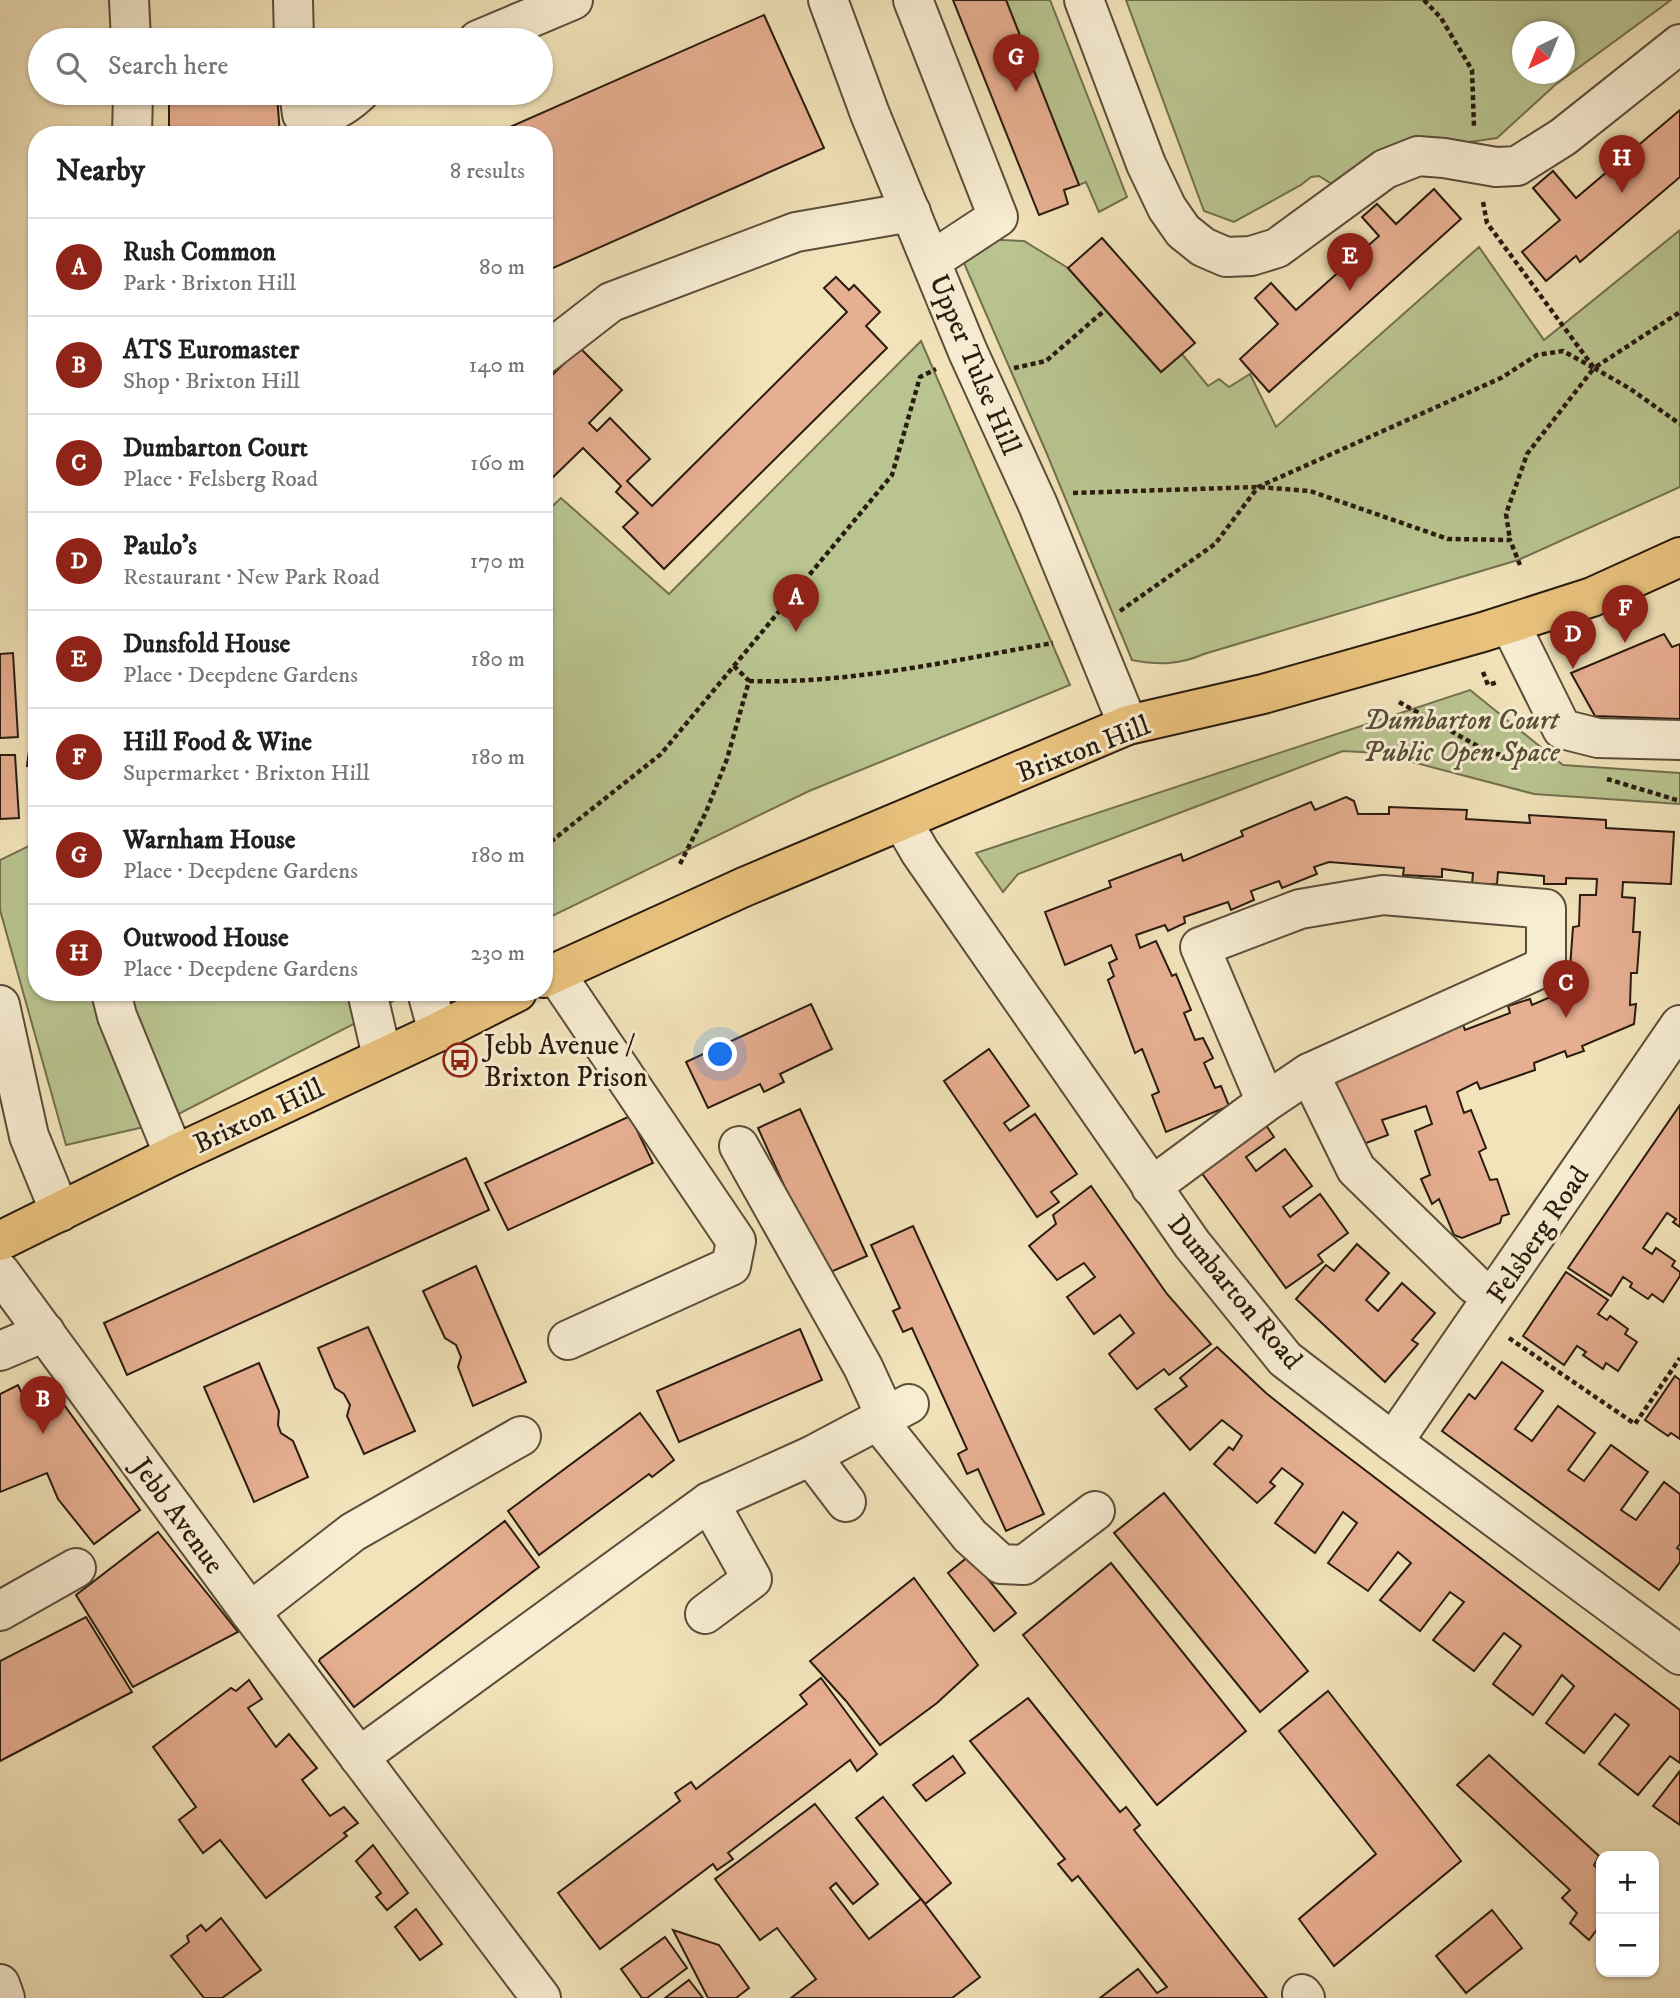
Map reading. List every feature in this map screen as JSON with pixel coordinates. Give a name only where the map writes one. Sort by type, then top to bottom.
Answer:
[{"type":"highway","name":"Brixton Hill","points":[[553,975],[744,887],[1128,725],[1344,673],[1510,624],[1592,597],[1680,557]]},
{"type":"highway","name":"Brixton Hill","points":[[0,1241],[174,1155],[499,1001]]},
{"type":"street","points":[[129,0],[130,28]]},
{"type":"street","points":[[293,0],[294,28]]},
{"type":"street","points":[[506,28],[573,0]]},
{"type":"street","name":"Upper Tulse Hill","points":[[828,0],[870,114],[968,352],[1048,529],[1128,725]]},
{"type":"street","points":[[913,0],[998,217],[931,261]]},
{"type":"street","points":[[1084,0],[1146,164],[1167,208],[1184,232],[1203,247],[1226,257],[1251,256],[1278,248],[1385,169],[1418,156],[1496,167],[1517,166],[1563,138],[1680,44]]},
{"type":"street","points":[[302,114],[324,115],[346,105]]},
{"type":"street","points":[[553,347],[611,302],[796,232],[911,212]]},
{"type":"street","points":[[1510,624],[1562,729],[1598,738],[1680,740]]},
{"type":"street","name":"Dumbarton Road","points":[[902,821],[920,852],[1151,1187],[1192,1244],[1285,1359],[1393,1442],[1674,1637]]},
{"type":"street","points":[[1151,1187],[1309,1073],[1546,966],[1546,909],[1383,895],[1300,909],[1200,947],[1266,1102]]},
{"type":"street","points":[[553,980],[736,1241],[731,1266],[568,1340]]},
{"type":"street","points":[[113,1001],[174,1155]]},
{"type":"street","points":[[369,1001],[382,1056]]},
{"type":"street","points":[[429,1001],[438,1032]]},
{"type":"street","points":[[0,1005],[29,1136],[60,1212]]},
{"type":"street","name":"Felsberg Road","points":[[1393,1442],[1476,1301],[1680,1025]]},
{"type":"street","points":[[1309,1073],[1356,1169],[1476,1301]]},
{"type":"street","points":[[739,1146],[863,1367],[971,1536],[1001,1564],[1024,1566],[1095,1511]]},
{"type":"street","name":"Jebb Avenue","points":[[0,1272],[250,1612],[541,1998]]},
{"type":"street","points":[[0,1352],[45,1332]]},
{"type":"street","points":[[359,1757],[709,1502],[811,1456],[891,1414]]},
{"type":"street","points":[[250,1612],[353,1532],[521,1436]]},
{"type":"street","points":[[811,1456],[846,1502]]},
{"type":"street","points":[[705,1614],[752,1579],[709,1502]]},
{"type":"street","points":[[0,1611],[76,1568]]},
{"type":"street","points":[[0,1984],[5,1998]]},
{"type":"path","points":[[1424,0],[1441,18],[1472,70],[1476,163],[1487,223],[1594,368]]},
{"type":"path","points":[[1003,370],[1046,361],[1105,310]]},
{"type":"path","points":[[1520,565],[1510,540],[1506,514],[1527,454],[1594,368],[1680,312]]},
{"type":"path","points":[[1118,613],[1215,544],[1258,487],[1501,378],[1537,355],[1563,351],[1629,388],[1680,424]]},
{"type":"path","points":[[553,840],[661,754],[892,475],[920,377],[946,363]]},
{"type":"path","points":[[1067,493],[1258,487],[1310,491],[1448,539],[1510,540]]},
{"type":"path","points":[[733,665],[750,681],[794,682],[877,673],[1061,641]]},
{"type":"path","points":[[1483,672],[1488,685],[1499,681]]},
{"type":"path","points":[[680,864],[706,812],[727,759],[750,681]]},
{"type":"path","points":[[1476,1301],[1635,1424],[1680,1358]]},
{"type":"green space","points":[[1006,0],[1050,0],[1127,197],[1099,212],[1086,182],[1079,185]]},
{"type":"green space","points":[[1126,0],[1671,0],[1575,70],[1575,21],[1512,21],[1512,84],[1556,84],[1497,138],[1463,143],[1399,142],[1353,170],[1335,186],[1319,176],[1311,177],[1234,222],[1204,211]]},
{"type":"green space","points":[[1680,230],[1680,487],[1518,560],[1186,660],[1168,663],[1132,660],[964,263],[980,239],[1024,241],[1068,268],[1161,372],[1182,354],[1208,386],[1219,379],[1229,387],[1250,374],[1276,427],[1479,247],[1544,340]]},
{"type":"green space","points":[[921,341],[1070,685],[809,791],[553,916],[553,506],[561,498],[669,594]]},
{"type":"green space","name":"Dumbarton Court Public Open Space","points":[[1470,690],[1563,765],[1680,773],[1680,804],[1534,794],[1378,753],[1343,751],[1018,874],[1003,892],[976,853]]},
{"type":"green space","points":[[28,846],[28,1001],[393,1001],[373,1014],[161,1123],[66,1145],[0,910],[0,860]]},
{"type":"building","points":[[953,0],[1006,0],[1079,185],[1064,190],[1068,204],[1039,215]]},
{"type":"building","points":[[764,15],[824,148],[553,268],[553,126],[512,126]]},
{"type":"building","points":[[169,105],[278,105],[279,126],[169,126]]},
{"type":"building","points":[[1680,110],[1680,177],[1580,262],[1576,256],[1546,281],[1522,252],[1560,220],[1533,188],[1553,171],[1576,198]]},
{"type":"building","points":[[1434,189],[1461,219],[1269,392],[1240,359],[1278,324],[1255,298],[1271,283],[1296,310],[1379,236],[1362,217],[1377,204],[1396,224]]},
{"type":"building","points":[[1102,238],[1195,343],[1161,372],[1068,268]]},
{"type":"building","points":[[836,277],[849,290],[854,285],[880,312],[866,326],[887,348],[664,569],[623,527],[638,513],[616,492],[621,486],[583,448],[553,477],[553,374],[580,348],[622,390],[589,423],[597,431],[610,418],[650,459],[627,481],[652,506],[847,312],[824,288]]},
{"type":"building","points":[[1664,634],[1672,647],[1680,644],[1680,719],[1595,716],[1571,673]]},
{"type":"building","points":[[13,653],[18,737],[0,738],[0,654]]},
{"type":"building","points":[[0,755],[15,755],[19,818],[0,819]]},
{"type":"building","points":[[1346,797],[1354,801],[1358,814],[1389,814],[1389,807],[1467,810],[1466,819],[1530,823],[1529,815],[1606,820],[1606,828],[1674,832],[1671,884],[1623,882],[1622,897],[1635,898],[1633,932],[1640,932],[1637,973],[1631,973],[1630,1005],[1636,1004],[1634,1024],[1582,1046],[1584,1051],[1567,1057],[1565,1051],[1534,1063],[1535,1070],[1480,1089],[1477,1082],[1457,1092],[1464,1113],[1471,1110],[1486,1148],[1479,1152],[1490,1180],[1497,1179],[1509,1214],[1502,1216],[1500,1223],[1462,1238],[1454,1235],[1439,1199],[1432,1204],[1421,1179],[1430,1175],[1415,1131],[1432,1124],[1426,1106],[1382,1120],[1388,1135],[1358,1146],[1331,1079],[1462,1022],[1465,1030],[1510,1013],[1508,1006],[1530,999],[1532,1005],[1576,986],[1577,970],[1570,968],[1573,927],[1579,926],[1580,895],[1596,895],[1597,879],[1566,878],[1566,884],[1544,884],[1544,876],[1498,872],[1497,884],[1472,884],[1473,873],[1442,869],[1442,877],[1403,875],[1404,868],[1329,862],[1314,867],[1317,874],[1282,888],[1279,881],[1251,891],[1254,900],[1231,910],[1228,902],[1184,917],[1185,923],[1168,931],[1165,925],[1136,935],[1140,948],[1156,941],[1172,976],[1176,974],[1191,1010],[1184,1013],[1195,1040],[1203,1038],[1213,1058],[1204,1063],[1215,1088],[1221,1086],[1229,1106],[1166,1132],[1152,1095],[1159,1092],[1142,1049],[1135,1053],[1108,980],[1114,976],[1109,963],[1117,959],[1111,945],[1065,965],[1045,912],[1111,887],[1109,881],[1181,854],[1183,861],[1243,836],[1241,831],[1311,802],[1315,810]]},
{"type":"building","points":[[811,1004],[832,1049],[780,1074],[784,1082],[764,1092],[760,1084],[708,1108],[686,1062]]},
{"type":"building","points":[[989,1049],[1029,1106],[1004,1123],[1010,1131],[1035,1114],[1077,1174],[1051,1192],[1059,1202],[1037,1217],[944,1081]]},
{"type":"building","points":[[1680,1105],[1680,1227],[1673,1222],[1676,1219],[1667,1213],[1643,1248],[1652,1254],[1656,1248],[1675,1261],[1672,1266],[1680,1272],[1680,1276],[1663,1302],[1652,1294],[1648,1299],[1630,1287],[1632,1283],[1623,1277],[1611,1296],[1568,1268]]},
{"type":"building","points":[[800,1109],[867,1256],[826,1274],[780,1196],[787,1192],[758,1128]]},
{"type":"building","points":[[630,1116],[653,1163],[508,1230],[485,1183]]},
{"type":"building","points":[[1263,1121],[1274,1137],[1246,1157],[1256,1171],[1285,1149],[1312,1186],[1283,1207],[1290,1217],[1320,1194],[1348,1233],[1318,1255],[1323,1262],[1286,1288],[1198,1168]]},
{"type":"building","points":[[466,1158],[489,1210],[127,1375],[104,1323]]},
{"type":"building","points":[[1091,1186],[1167,1294],[1211,1344],[1169,1375],[1164,1369],[1137,1389],[1109,1354],[1134,1333],[1120,1315],[1094,1334],[1067,1297],[1095,1277],[1084,1263],[1057,1280],[1029,1246],[1056,1224],[1053,1215]]},
{"type":"building","points":[[913,1226],[1044,1514],[1006,1531],[978,1469],[967,1474],[958,1454],[967,1449],[912,1328],[903,1332],[893,1311],[900,1308],[871,1245]]},
{"type":"building","points":[[1357,1244],[1389,1273],[1366,1300],[1378,1311],[1402,1283],[1435,1313],[1412,1340],[1418,1344],[1385,1382],[1296,1299],[1326,1265],[1334,1271]]},
{"type":"building","points":[[476,1266],[526,1382],[473,1406],[458,1367],[461,1357],[456,1345],[445,1338],[423,1291]]},
{"type":"building","points":[[1566,1272],[1608,1300],[1598,1314],[1607,1320],[1610,1316],[1628,1329],[1625,1334],[1637,1342],[1618,1371],[1606,1363],[1603,1369],[1583,1355],[1586,1352],[1577,1346],[1564,1365],[1523,1336]]},
{"type":"building","points":[[368,1327],[415,1431],[364,1454],[347,1416],[350,1405],[344,1394],[335,1388],[318,1348]]},
{"type":"building","points":[[800,1329],[822,1380],[679,1442],[657,1391]]},
{"type":"building","points":[[1217,1347],[1266,1393],[1319,1435],[1680,1710],[1680,1763],[1670,1756],[1638,1795],[1599,1764],[1629,1725],[1615,1714],[1584,1753],[1546,1723],[1574,1686],[1562,1675],[1533,1715],[1493,1684],[1521,1646],[1504,1633],[1474,1671],[1433,1640],[1464,1602],[1450,1592],[1420,1631],[1380,1600],[1411,1563],[1398,1552],[1368,1591],[1328,1563],[1357,1523],[1343,1512],[1315,1553],[1275,1523],[1303,1484],[1282,1468],[1270,1482],[1275,1486],[1257,1503],[1214,1464],[1229,1447],[1233,1450],[1242,1436],[1222,1420],[1190,1450],[1155,1409],[1187,1386],[1180,1378]]},
{"type":"building","points":[[1502,1362],[1543,1391],[1515,1429],[1532,1441],[1558,1406],[1595,1433],[1568,1470],[1584,1481],[1611,1445],[1648,1472],[1621,1510],[1636,1520],[1664,1482],[1680,1494],[1680,1544],[1677,1548],[1680,1550],[1680,1562],[1659,1590],[1442,1431],[1469,1394],[1475,1399]]},
{"type":"building","points":[[259,1363],[279,1411],[278,1425],[281,1433],[293,1441],[308,1477],[254,1502],[204,1387]]},
{"type":"building","points":[[1675,1376],[1680,1380],[1680,1439],[1671,1433],[1668,1436],[1645,1420]]},
{"type":"building","points":[[49,1384],[140,1510],[94,1544],[58,1499],[47,1473],[0,1492],[0,1394],[18,1385],[23,1396]]},
{"type":"building","points":[[640,1413],[674,1460],[652,1477],[649,1474],[539,1555],[508,1511]]},
{"type":"building","points":[[1164,1493],[1308,1671],[1260,1712],[1114,1533]]},
{"type":"building","points":[[505,1521],[539,1567],[354,1707],[320,1659]]},
{"type":"building","points":[[158,1532],[238,1632],[133,1687],[76,1595]]},
{"type":"building","points":[[969,1556],[1016,1613],[994,1631],[948,1573]]},
{"type":"building","points":[[1111,1563],[1246,1731],[1157,1805],[1023,1635]]},
{"type":"building","points":[[914,1578],[978,1665],[937,1703],[880,1745],[810,1661]]},
{"type":"building","points":[[86,1617],[132,1692],[0,1761],[0,1661]]},
{"type":"building","points":[[821,1678],[877,1754],[857,1771],[850,1760],[728,1853],[733,1859],[717,1870],[713,1864],[600,1949],[558,1893],[680,1801],[675,1793],[691,1782],[696,1789],[807,1704],[800,1695]]},
{"type":"building","points":[[249,1680],[262,1699],[248,1708],[276,1747],[289,1734],[317,1768],[302,1780],[330,1816],[344,1807],[358,1823],[344,1833],[347,1836],[266,1898],[220,1840],[203,1853],[179,1820],[196,1807],[153,1747],[231,1688],[236,1691]]},
{"type":"building","points":[[1328,1691],[1461,1861],[1334,1966],[1299,1919],[1376,1854],[1279,1731]]},
{"type":"building","points":[[1028,1698],[1120,1812],[1126,1807],[1140,1825],[1134,1830],[1267,1998],[1100,1998],[1138,1969],[1157,1993],[1167,1987],[1078,1876],[1072,1881],[1058,1864],[1065,1859],[970,1741]]},
{"type":"building","points":[[1489,1755],[1596,1853],[1596,1931],[1589,1940],[1570,1923],[1577,1913],[1562,1898],[1570,1890],[1457,1785]]},
{"type":"building","points":[[953,1756],[965,1773],[926,1801],[913,1785]]},
{"type":"building","points":[[1680,1771],[1680,1825],[1653,1806]]},
{"type":"building","points":[[883,1797],[951,1883],[925,1904],[856,1818]]},
{"type":"building","points":[[815,1804],[878,1884],[853,1904],[836,1883],[830,1888],[869,1939],[921,1899],[980,1977],[952,1998],[791,1998],[816,1979],[777,1928],[760,1940],[715,1879]]},
{"type":"building","points":[[373,1845],[408,1893],[387,1910],[376,1897],[381,1893],[356,1861]]},
{"type":"building","points":[[416,1909],[442,1944],[420,1960],[395,1927]]},
{"type":"building","points":[[1492,1910],[1522,1948],[1466,1993],[1436,1956]]},
{"type":"building","points":[[221,1918],[261,1970],[222,1998],[204,1998],[171,1956],[189,1942],[187,1936],[201,1925],[206,1931]]},
{"type":"building","points":[[673,1930],[719,1945],[749,1988],[736,1998],[708,1998]]},
{"type":"building","points":[[665,1937],[687,1968],[647,1998],[642,1998],[621,1969]]},
{"type":"building","points":[[689,1980],[703,1998],[665,1998]]},
{"type":"place","name":"Warnham House","points":[[1016,92]]},
{"type":"place","name":"Outwood House","points":[[1622,193]]},
{"type":"place","name":"Dunsfold House","points":[[1350,291]]},
{"type":"place","name":"Rush Common","points":[[796,632]]},
{"type":"place","name":"Hill Food & Wine","points":[[1625,643]]},
{"type":"place","name":"Paulo's","points":[[1573,669]]},
{"type":"place","name":"Dumbarton Court","points":[[1566,1018]]},
{"type":"place","name":"Jebb Avenue / Brixton Prison","points":[[460,1060]]},
{"type":"place","name":"ATS Euromaster","points":[[43,1434]]}]
